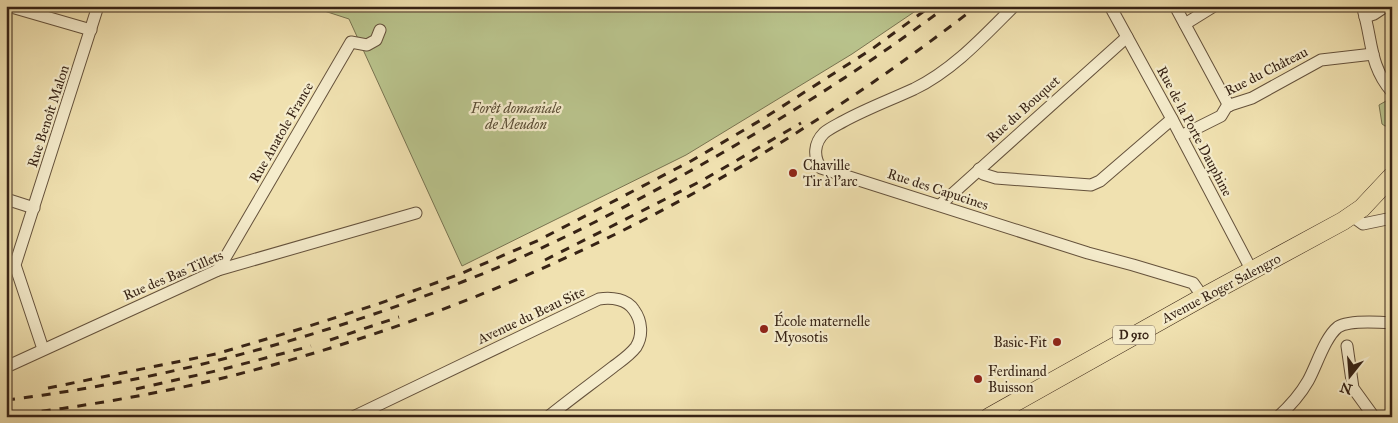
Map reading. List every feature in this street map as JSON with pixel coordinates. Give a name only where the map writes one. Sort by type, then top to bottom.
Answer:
[{"type":"main road","name":"Avenue Roger Salengro","points":[[989,417],[1352,216],[1392,176]]},
{"type":"street","points":[[8,6],[91,30]]},
{"type":"street","name":"Rue Benoît Malon","points":[[43,349],[15,265],[98,6]]},
{"type":"street","name":"Rue des Capucines","points":[[1014,6],[956,61],[940,73],[914,89],[855,115],[823,134],[818,141],[815,154],[816,161],[821,168],[1088,253],[1133,264],[1193,283],[1203,297]]},
{"type":"street","name":"Rue de la Porte Dauphine","points":[[1110,6],[1252,270]]},
{"type":"street","points":[[1175,6],[1229,106]]},
{"type":"street","points":[[1184,24],[1214,6]]},
{"type":"street","points":[[1386,6],[1374,14],[1364,11],[1379,75],[1392,92]]},
{"type":"street","name":"Rue Anatole France","points":[[218,270],[351,42],[367,45],[376,40],[380,30]]},
{"type":"street","name":"Rue du Bouquet","points":[[940,205],[1127,36]]},
{"type":"street","name":"Rue du Château","points":[[1181,136],[1221,116],[1229,106],[1252,98],[1321,60],[1373,54]]},
{"type":"street","points":[[979,169],[983,174],[996,178],[1091,185],[1100,181],[1172,119]]},
{"type":"street","points":[[6,199],[34,208]]},
{"type":"street","name":"Rue des Bas Tillets","points":[[6,367],[218,270],[416,213]]},
{"type":"street","points":[[1352,216],[1363,224],[1392,218]]},
{"type":"street","name":"Avenue du Beau Site","points":[[353,417],[599,299],[608,298],[627,303],[634,309],[641,327],[637,346],[600,378],[548,417]]},
{"type":"street","points":[[1278,417],[1295,400],[1307,383],[1331,336],[1339,327],[1344,324],[1358,323],[1392,324]]},
{"type":"street","points":[[1347,346],[1354,388],[1374,417]]},
{"type":"green space","name":"Forêt domaniale de Meudon","points":[[309,6],[923,6],[852,54],[686,155],[462,266],[349,19]]},
{"type":"green space","points":[[1386,101],[1392,107],[1392,125],[1385,126],[1382,124],[1379,105]]},
{"type":"railway","points":[[48,388],[216,354],[300,329],[378,304],[460,274],[539,240],[691,161],[761,120],[872,49],[931,6]]},
{"type":"railway","points":[[6,400],[122,382],[237,355],[351,322],[407,303],[496,268],[594,222],[722,153],[837,83],[947,6]]},
{"type":"railway","points":[[6,416],[115,400],[223,378],[326,349],[426,316],[524,276],[620,232],[712,183],[803,129],[891,70],[977,6]]},
{"type":"railway","points":[[545,260],[703,180],[801,123]]},
{"type":"railway","points":[[330,340],[399,317]]},
{"type":"railway","points":[[136,389],[220,370],[311,346]]},
{"type":"place","name":"Chaville Tir à l'arc","points":[[793,173]]},
{"type":"place","name":"École maternelle Myosotis","points":[[764,329]]},
{"type":"place","name":"Basic-Fit","points":[[1057,342]]},
{"type":"place","name":"Ferdinand Buisson","points":[[978,379]]}]
